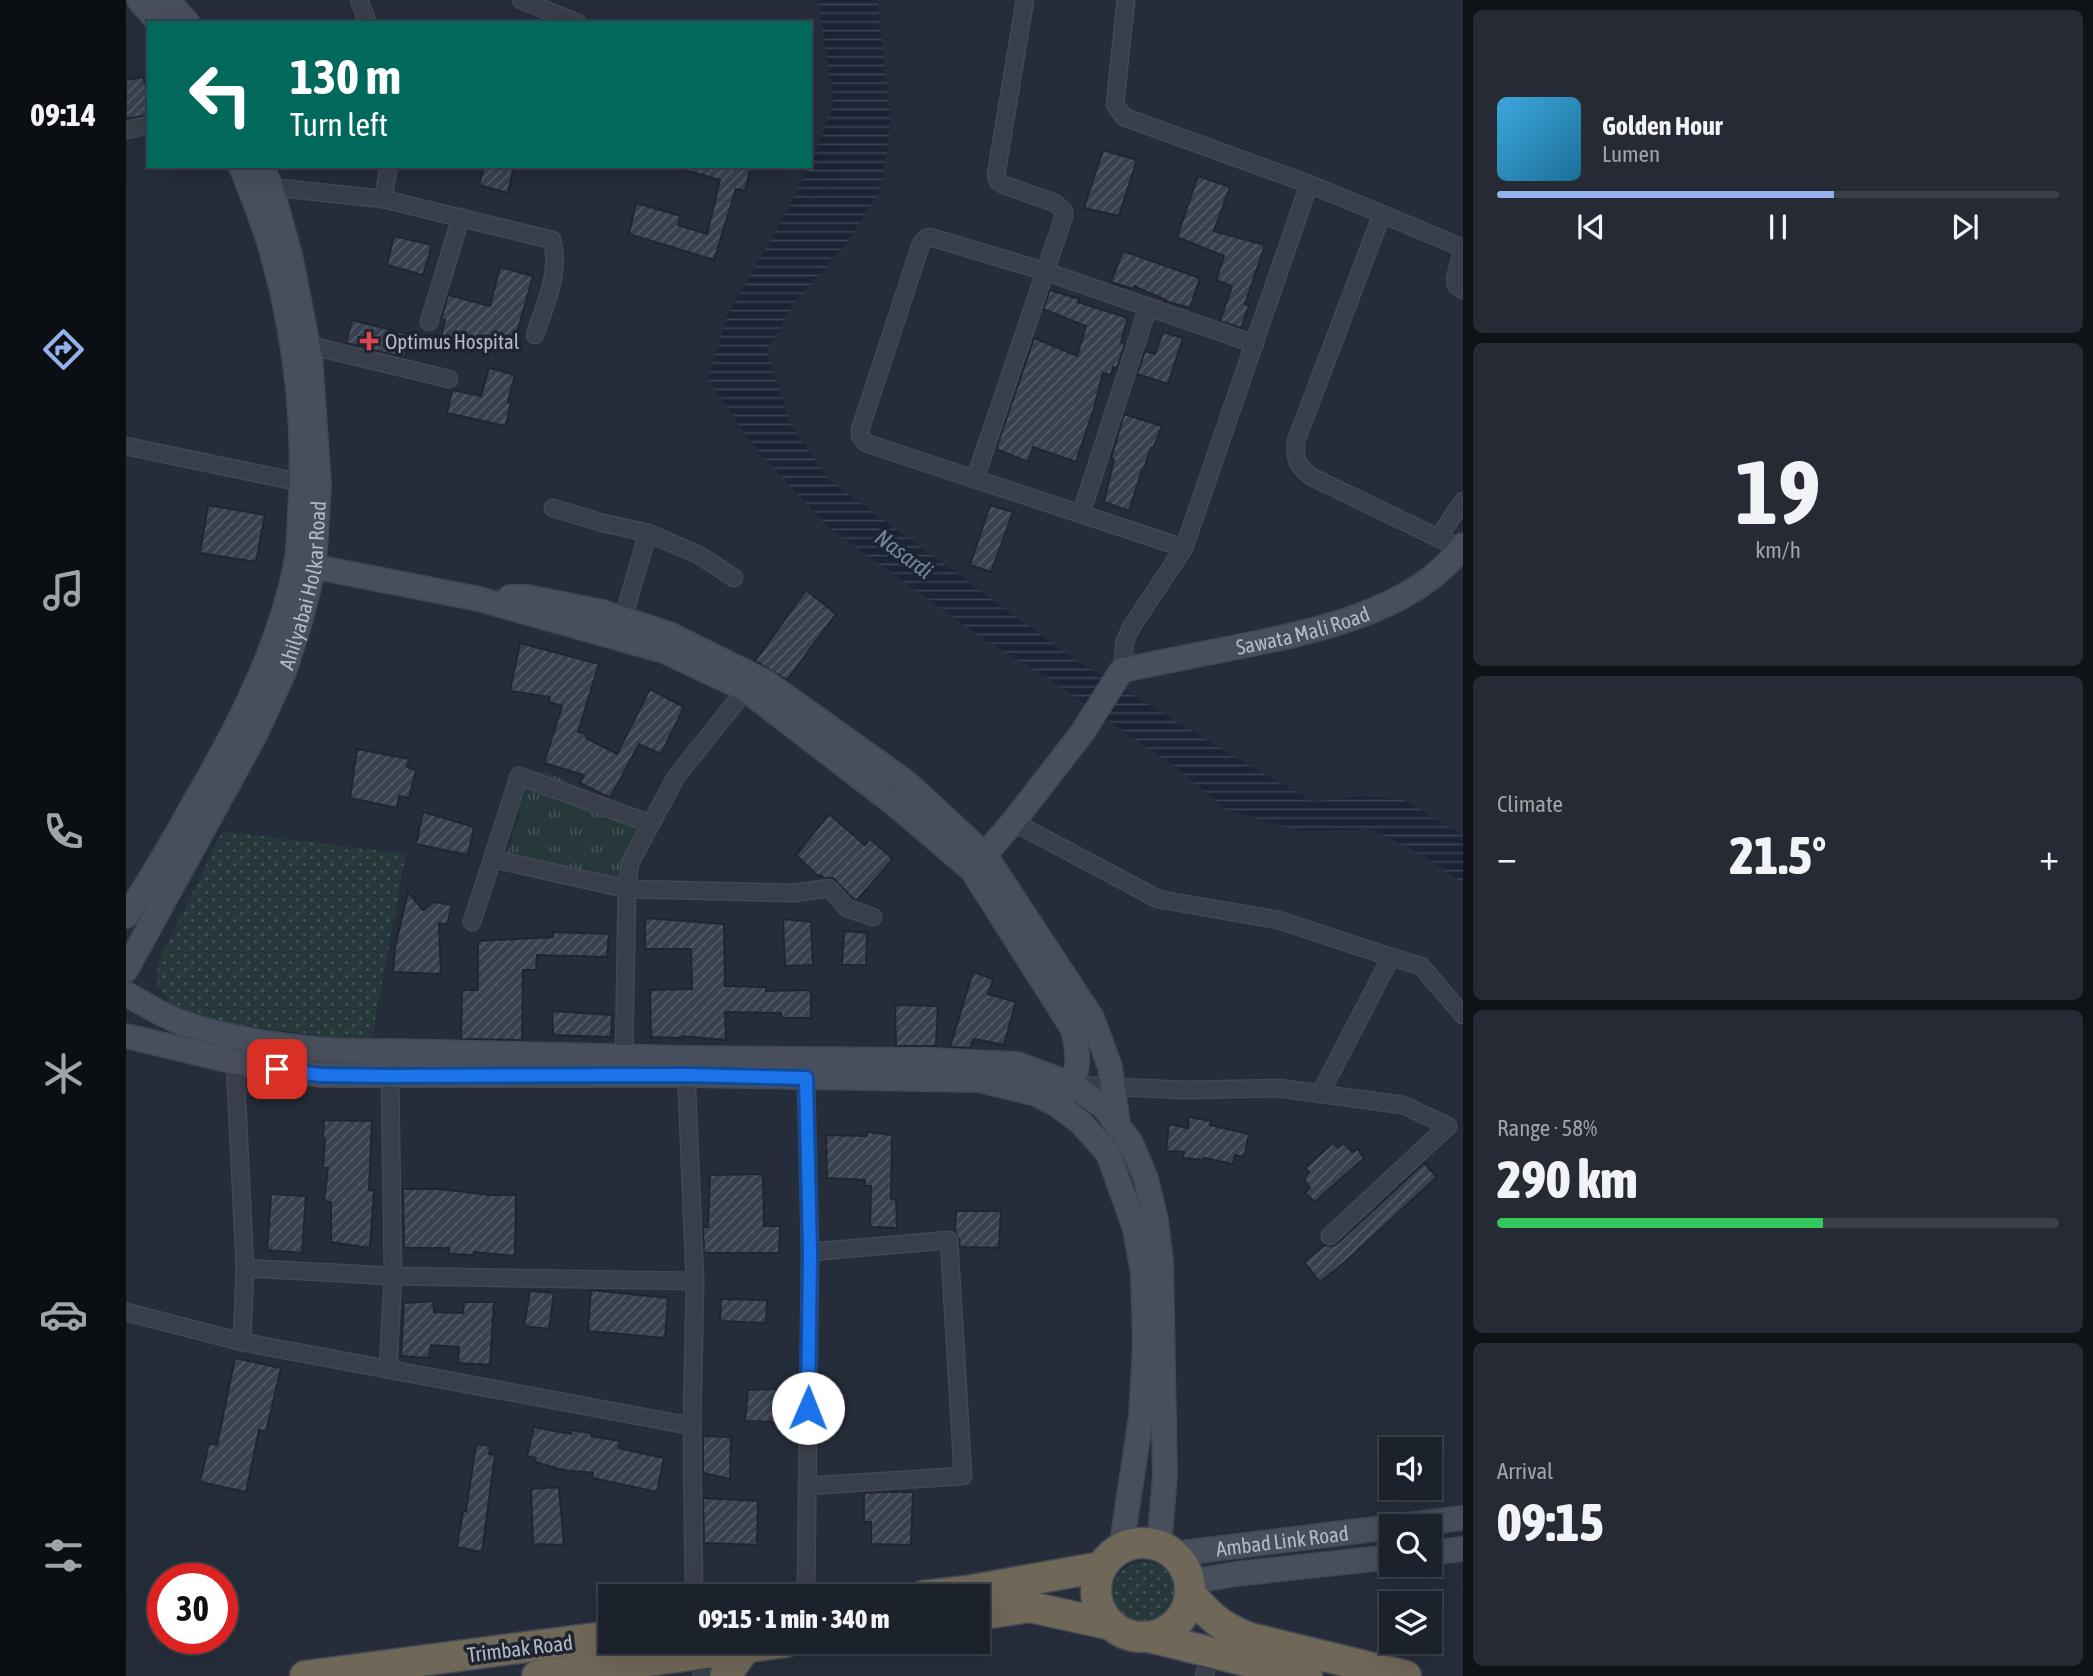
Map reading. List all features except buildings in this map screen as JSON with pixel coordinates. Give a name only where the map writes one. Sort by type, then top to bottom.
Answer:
[{"type":"highway","points":[[990,1586],[1111,1558],[1136,1544],[1150,1544],[1166,1550],[1184,1567],[1190,1588],[1214,1620],[1243,1636],[1406,1676]]},
{"type":"highway","points":[[1111,1558],[1096,1593],[1099,1607],[1112,1625],[1124,1633],[1149,1637],[1208,1664],[1307,1676]]},
{"type":"highway","points":[[1149,1637],[1174,1626],[1184,1613],[1190,1588]]},
{"type":"highway","points":[[990,1613],[1030,1607],[1112,1625]]},
{"type":"highway","name":"Trimbak Road","points":[[305,1676],[598,1638]]},
{"type":"highway","points":[[725,1676],[741,1654]]},
{"type":"highway","name":"Trimbak Road","points":[[537,1676],[700,1657]]},
{"type":"main road","points":[[139,0],[157,21]]},
{"type":"main road","points":[[167,0],[186,21]]},
{"type":"main road","name":"Ahilyabai Holkar Road","points":[[242,168],[274,257],[291,337],[300,420],[311,484]]},
{"type":"main road","name":"Ahilyabai Holkar Road","points":[[126,970],[255,735],[284,672],[300,622],[315,410],[308,345],[290,255],[266,177]]},
{"type":"main road","name":"Sawata Mali Road","points":[[1122,670],[1326,627],[1377,608],[1420,587],[1462,547]]},
{"type":"main road","points":[[305,565],[479,599],[664,651],[751,683]]},
{"type":"main road","name":"Ahilyabai Holkar Road","points":[[126,916],[146,887],[221,758],[256,686],[305,565]]},
{"type":"main road","points":[[479,599],[527,597],[623,618],[669,634],[751,683],[897,806],[978,862],[1092,1018],[1110,1067],[1118,1126]]},
{"type":"main road","points":[[978,862],[1013,822],[1082,733],[1122,670]]},
{"type":"main road","points":[[978,862],[1073,1029],[1079,1055],[1073,1085],[1056,1104]]},
{"type":"main road","points":[[126,994],[181,1023],[233,1037],[296,1046],[360,1052],[624,1055],[686,1066],[806,1078],[979,1080],[1036,1094],[1056,1104],[1081,1123],[1108,1153],[1135,1228],[1143,1273],[1145,1346],[1141,1417],[1111,1558]]},
{"type":"main road","points":[[126,1036],[235,1062],[320,1075],[390,1076],[929,1060],[1017,1064],[1073,1085],[1104,1107],[1132,1143],[1146,1179],[1156,1221],[1161,1261],[1166,1550]]},
{"type":"main road","points":[[1442,1521],[1463,1518]]},
{"type":"main road","name":"Ambad Link Road","points":[[1166,1550],[1379,1528]]},
{"type":"main road","points":[[1442,1552],[1463,1549]]},
{"type":"main road","name":"Ambad Link Road","points":[[1190,1588],[1236,1574],[1379,1558]]},
{"type":"street","points":[[359,0],[367,21]]},
{"type":"street","points":[[521,0],[573,21]]},
{"type":"street","points":[[975,479],[1064,211],[1055,203],[1004,185],[998,181],[996,175],[1025,0]]},
{"type":"street","points":[[1126,0],[1115,104],[1124,117],[1309,184],[1463,248],[1455,279],[1456,285],[1463,290]]},
{"type":"street","points":[[126,130],[147,125]]},
{"type":"street","points":[[383,199],[388,168]]},
{"type":"street","points":[[266,177],[383,199],[552,240],[555,271],[535,335]]},
{"type":"street","points":[[1122,670],[1125,641],[1132,626],[1184,548],[1309,184]]},
{"type":"street","points":[[1382,214],[1296,441],[1297,462],[1312,477],[1462,547]]},
{"type":"street","points":[[429,322],[461,218]]},
{"type":"street","points":[[1184,548],[866,443],[860,436],[860,430],[921,244],[930,237],[1044,271],[1255,344]]},
{"type":"street","points":[[1081,514],[1148,307]]},
{"type":"street","points":[[308,345],[449,379]]},
{"type":"street","points":[[126,446],[311,484]]},
{"type":"street","points":[[1438,538],[1463,501]]},
{"type":"street","points":[[553,508],[648,533],[699,555],[734,578]]},
{"type":"street","points":[[623,618],[648,533]]},
{"type":"street","points":[[624,1055],[627,889],[630,863],[677,777],[751,683]]},
{"type":"street","points":[[472,922],[519,776],[651,824]]},
{"type":"street","points":[[1013,822],[1158,899],[1278,920],[1421,966],[1463,1015]]},
{"type":"street","points":[[493,859],[627,889],[795,893],[829,888],[847,908],[873,917]]},
{"type":"street","points":[[1320,1094],[1391,957]]},
{"type":"street","points":[[235,1062],[245,1268],[242,1342]]},
{"type":"street","points":[[686,1066],[695,1281],[692,1426],[694,1584]]},
{"type":"street","points":[[388,1369],[393,1276],[390,1076]]},
{"type":"street","points":[[806,1078],[810,1252],[806,1584]]},
{"type":"street","points":[[1073,1085],[1185,1090],[1278,1088],[1404,1105],[1448,1126],[1330,1236]]},
{"type":"street","points":[[807,1486],[963,1476],[949,1240],[810,1252]]},
{"type":"street","points":[[245,1268],[393,1276],[695,1281]]},
{"type":"street","points":[[126,1312],[242,1342],[692,1426]]},
{"type":"green space","points":[[520,772],[547,772],[627,809],[640,833],[614,883],[506,857],[519,817]]},
{"type":"green space","points":[[223,831],[406,854],[371,1042],[208,1021],[172,1008],[156,977],[160,959]]},
{"type":"green space","points":[[1144,1562],[1166,1571],[1175,1593],[1166,1615],[1144,1624],[1122,1615],[1113,1593],[1122,1571]]},
{"type":"water","name":"Nasardi","points":[[818,0],[877,0],[891,120],[881,189],[848,242],[793,305],[767,351],[790,423],[830,481],[1074,659],[1313,802],[1360,796],[1402,799],[1463,835],[1463,883],[1424,856],[1371,829],[1299,831],[1225,809],[1179,770],[1049,679],[979,636],[828,527],[752,444],[708,379],[728,314],[809,168],[812,168],[812,161],[834,104]]},
{"type":"place","name":"Optimus Hospital","points":[[369,341]]},
{"type":"route","points":[[277,1069],[320,1075],[687,1075],[806,1078],[810,1252],[808,1408]]}]
